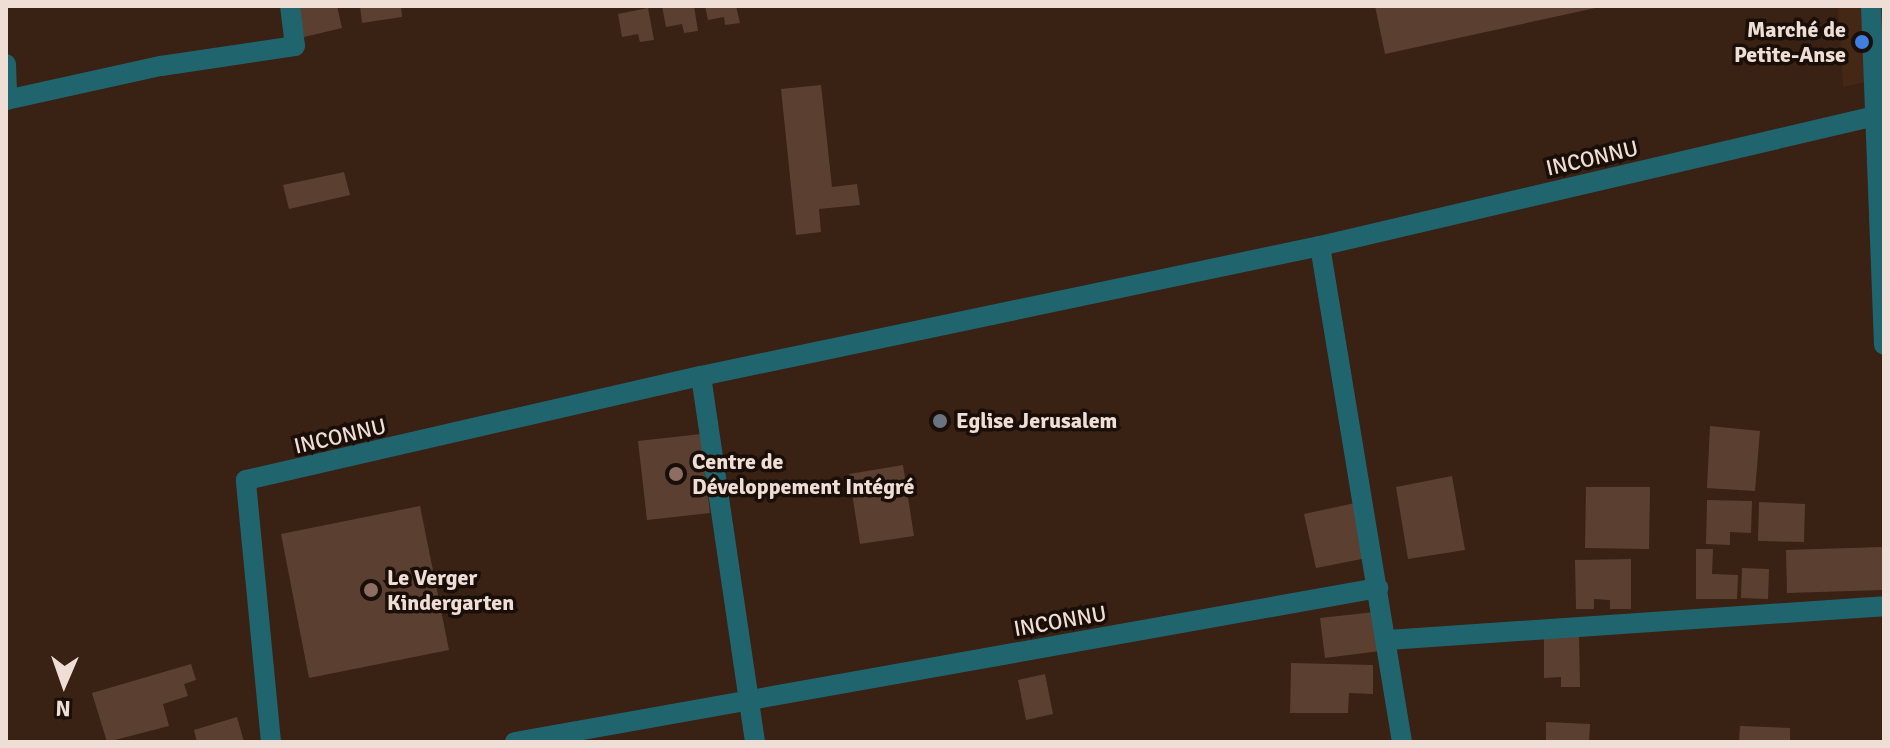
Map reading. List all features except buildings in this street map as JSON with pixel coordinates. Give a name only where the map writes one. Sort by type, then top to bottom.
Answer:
[{"type":"street","points":[[6,64],[7,100],[161,66],[295,46],[290,6]]},
{"type":"street","points":[[1871,6],[1880,115],[1884,345]]},
{"type":"street","name":"INCONNU","points":[[271,742],[246,480],[701,376],[1320,246],[1880,115]]},
{"type":"street","points":[[1320,246],[1388,640],[1402,742]]},
{"type":"street","points":[[701,376],[755,742]]},
{"type":"street","name":"INCONNU","points":[[515,742],[1378,588]]},
{"type":"street","points":[[1388,640],[1884,606]]},
{"type":"shaded area","name":"Marché de Petite-Anse","points":[[1838,6],[1884,6],[1884,78],[1843,87]]},
{"type":"place","name":"Marché de Petite-Anse","points":[[1862,42]]},
{"type":"place","name":"Eglise Jerusalem","points":[[940,421]]},
{"type":"place","name":"Centre de Développement Intégré","points":[[676,474]]},
{"type":"place","name":"Le Verger Kindergarten","points":[[371,590]]}]
